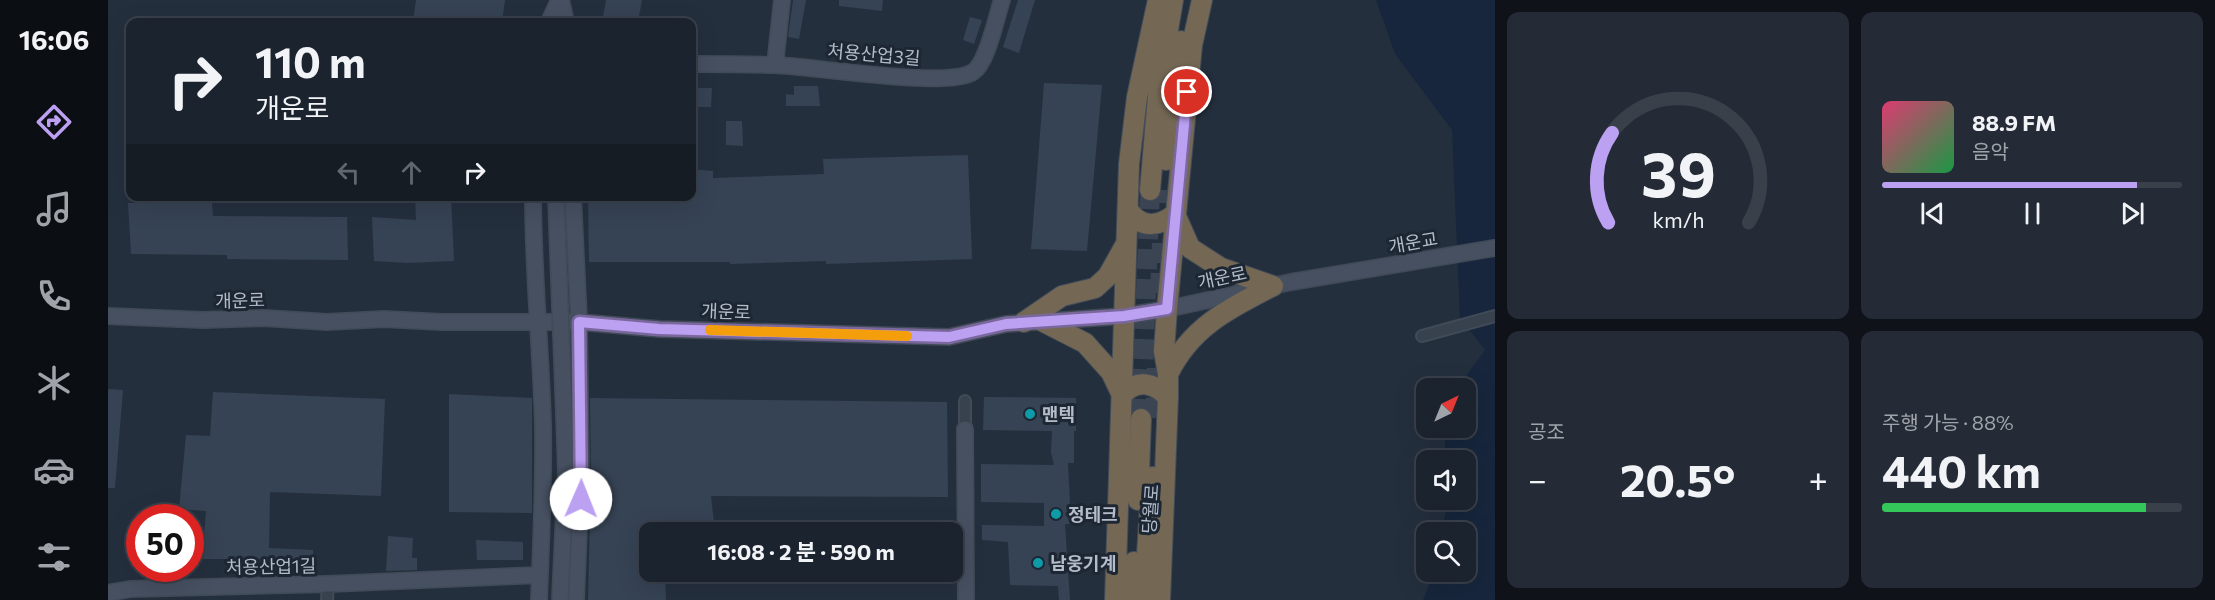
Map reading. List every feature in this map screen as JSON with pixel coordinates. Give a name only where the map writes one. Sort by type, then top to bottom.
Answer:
[{"type":"highway","points":[[1115,600],[1129,164],[1137,97],[1158,0]]},
{"type":"highway","points":[[1173,0],[1159,84],[1157,190],[1174,75],[1189,0]]},
{"type":"highway","points":[[1160,600],[1168,398],[1168,374],[1164,351],[1192,45],[1202,0]]},
{"type":"highway","points":[[1128,210],[1133,218],[1150,225],[1167,221],[1175,214]]},
{"type":"highway","points":[[1175,214],[1190,248],[1221,268],[1273,286]]},
{"type":"highway","points":[[1122,395],[1111,372],[1085,343],[1033,322],[1062,296],[1095,288],[1108,276],[1127,242]]},
{"type":"highway","points":[[1168,374],[1176,358],[1194,335],[1224,312],[1273,286]]},
{"type":"highway","points":[[1122,395],[1128,388],[1144,383],[1161,390],[1168,398]]},
{"type":"highway","name":"당월로","points":[[1130,600],[1148,418],[1144,600]]},
{"type":"main road","points":[[551,18],[560,0]]},
{"type":"main road","points":[[558,18],[560,0]]},
{"type":"main road","points":[[560,0],[565,18]]},
{"type":"main road","points":[[775,65],[782,0]]},
{"type":"main road","name":"처용산업3길","points":[[696,64],[775,65],[925,78],[966,76],[976,70],[983,59],[1002,0]]},
{"type":"main road","points":[[533,201],[543,487],[539,600]]},
{"type":"main road","points":[[556,201],[566,469],[560,600]]},
{"type":"main road","points":[[573,201],[579,322],[582,475],[576,600]]},
{"type":"main road","name":"개운교","points":[[1338,275],[1495,248]]},
{"type":"main road","name":"개운로","points":[[108,316],[203,320],[264,318],[327,322],[384,319],[441,322],[579,322],[659,329],[949,337],[1006,324],[1124,316],[1338,275]]},
{"type":"main road","points":[[965,429],[966,600]]},
{"type":"main road","name":"처용산업1길","points":[[108,593],[130,589],[540,575]]},
{"type":"street","points":[[1422,336],[1495,316]]},
{"type":"street","points":[[965,401],[965,429]]},
{"type":"street","name":"처용산업1길","points":[[327,600],[328,584]]},
{"type":"water","points":[[1376,0],[1495,0],[1495,600],[1423,600],[1430,582],[1476,582],[1476,522],[1444,522],[1446,510],[1476,510],[1476,450],[1445,450],[1445,438],[1476,438],[1476,378],[1464,378],[1485,350],[1460,318],[1452,130],[1395,54]]},
{"type":"building","points":[[416,0],[505,0],[503,18],[414,18]]},
{"type":"building","points":[[606,0],[642,0],[639,18],[603,18]]},
{"type":"building","points":[[793,0],[806,0],[799,39],[788,37]]},
{"type":"building","points":[[839,0],[883,0],[882,11],[839,6]]},
{"type":"building","points":[[1018,0],[1035,0],[1019,53],[1003,47]]},
{"type":"building","points":[[970,17],[982,20],[974,44],[963,40]]},
{"type":"building","points":[[1044,83],[1102,85],[1087,251],[1031,249]]},
{"type":"building","points":[[794,86],[818,86],[820,106],[786,106],[786,94],[794,95]]},
{"type":"building","points":[[696,88],[712,88],[711,107],[696,107]]},
{"type":"building","points":[[726,121],[742,121],[743,146],[726,145]]},
{"type":"building","points":[[968,155],[972,259],[826,264],[826,261],[730,264],[730,262],[589,262],[588,201],[696,201],[696,169],[713,171],[713,178],[824,174],[823,159]]},
{"type":"building","points":[[415,201],[451,201],[454,261],[408,263],[374,261],[372,217],[416,220]]},
{"type":"building","points":[[128,203],[212,203],[213,216],[347,217],[348,260],[227,259],[227,255],[131,254]]},
{"type":"building","points":[[108,389],[123,390],[115,488],[108,488]]},
{"type":"building","points":[[213,392],[385,399],[381,496],[270,492],[269,548],[313,550],[313,569],[272,567],[272,559],[204,559],[206,511],[204,511],[204,504],[179,504],[186,435],[210,436]]},
{"type":"building","points":[[449,394],[532,398],[532,513],[449,512]]},
{"type":"building","points":[[984,397],[1076,398],[1074,463],[1068,463],[1070,504],[1074,504],[1075,524],[1065,524],[1070,600],[1059,600],[1058,586],[1010,585],[1008,542],[982,540],[982,525],[1044,526],[1044,503],[981,502],[981,464],[1054,465],[1051,452],[1052,431],[983,430]]},
{"type":"building","points":[[590,398],[947,402],[948,497],[711,496],[714,522],[639,522],[639,582],[665,582],[666,600],[588,600]]},
{"type":"building","points":[[388,536],[413,538],[412,558],[417,558],[417,570],[386,571]]},
{"type":"building","points":[[476,540],[523,542],[523,560],[477,560]]},
{"type":"tunnel","points":[[1141,419],[1150,190]]},
{"type":"tunnel","points":[[1160,293],[1164,190]]},
{"type":"tunnel","points":[[1155,418],[1158,343]]},
{"type":"slow traffic","points":[[710,330],[907,336]]},
{"type":"place","name":"맨텍","points":[[1030,414]]},
{"type":"place","name":"정테크","points":[[1056,514]]},
{"type":"place","name":"남웅기계","points":[[1038,563]]},
{"type":"route","points":[[581,499],[579,322],[659,329],[949,337],[1006,324],[1124,316],[1167,309],[1187,92]]}]
